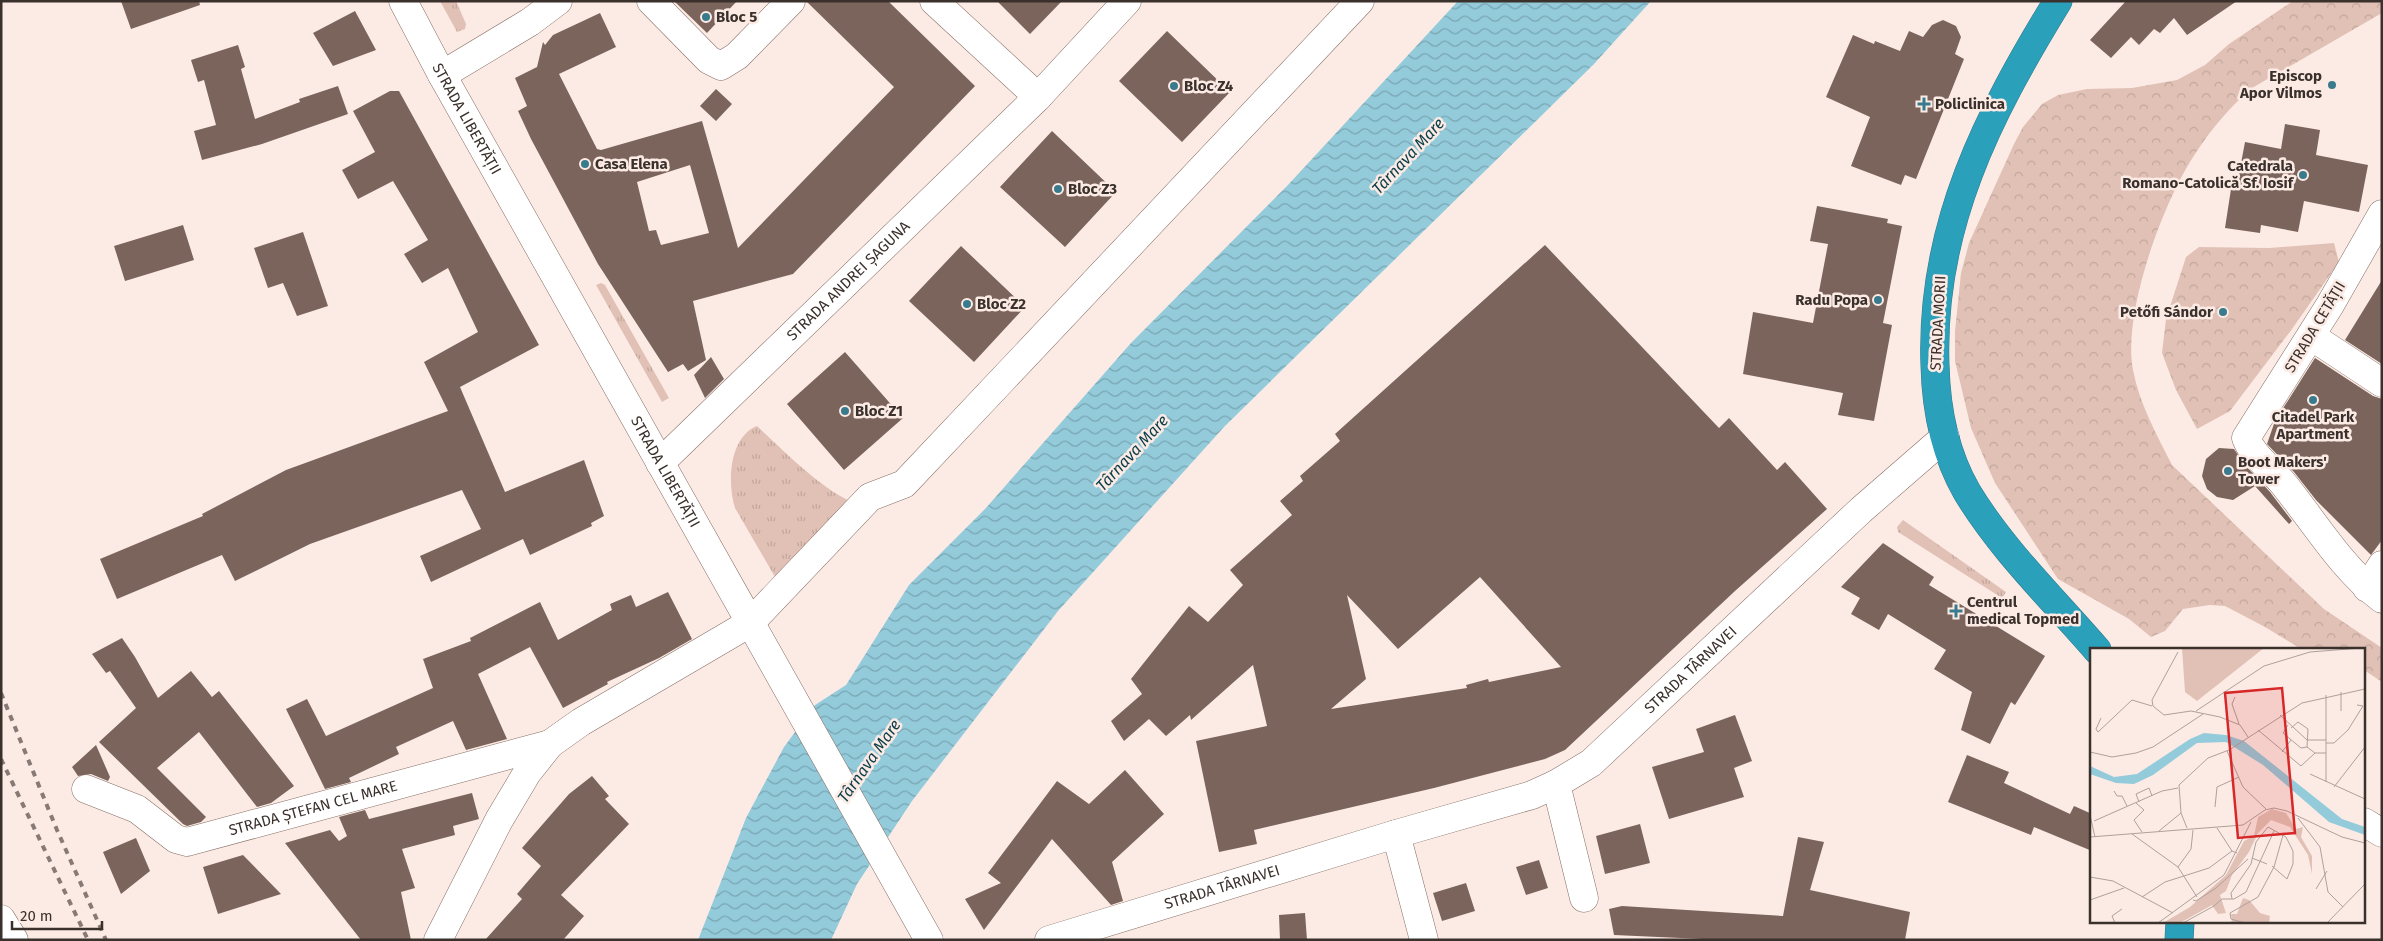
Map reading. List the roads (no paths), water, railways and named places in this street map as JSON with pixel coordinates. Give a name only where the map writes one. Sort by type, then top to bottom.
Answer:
[{"type":"highway","name":"STRADA MORII","points":[[2058,1],[2001,99],[1965,178],[1951,223],[1942,268],[1934,349],[1938,400],[1945,437],[1960,477],[1979,509],[2023,566],[2095,648]]},
{"type":"highway","points":[[2179,940],[2180,924]]},
{"type":"street","name":"STRADA LIBERTĂȚII","points":[[403,1],[442,75],[929,940]]},
{"type":"street","points":[[442,75],[530,22],[558,1]]},
{"type":"street","points":[[651,1],[709,60],[721,66],[737,56],[791,1]]},
{"type":"street","points":[[934,1],[1038,97]]},
{"type":"street","name":"STRADA ANDREI ȘAGUNA","points":[[660,463],[1038,97],[1127,1]]},
{"type":"street","name":"STRADA ȘTEFAN CEL MARE","points":[[438,940],[498,820],[527,773],[550,744],[581,722],[755,630],[870,497],[904,484],[1360,1]]},
{"type":"street","name":"STRADA CETĂȚII","points":[[2374,593],[2280,480],[2250,449],[2246,438],[2311,336],[2382,214]]},
{"type":"street","points":[[2311,336],[2382,383]]},
{"type":"street","name":"STRADA TÂRNAVEI","points":[[1049,940],[1396,834],[1532,795],[1556,784],[1591,763],[1861,510],[1945,437]]},
{"type":"street","points":[[2374,593],[2382,565]]},
{"type":"street","name":"STRADA ȘTEFAN CEL MARE","points":[[86,789],[137,809],[176,839],[186,842],[550,744]]},
{"type":"street","points":[[1556,784],[1584,898]]},
{"type":"street","points":[[2366,823],[2382,833]]},
{"type":"street","points":[[1396,834],[1424,940]]},
{"type":"street","points":[[1,918],[14,940]]},
{"type":"water","name":"Târnava Mare","points":[[1458,1],[1651,1],[1594,64],[1224,427],[1058,611],[912,801],[857,884],[831,940],[698,940],[746,818],[784,747],[815,705],[846,685],[909,585],[985,509],[1131,343],[1287,186]]},
{"type":"railway","points":[[1,693],[57,830],[106,940]]},
{"type":"railway","points":[[1,759],[88,940]]},
{"type":"place","name":"Bloc 5","points":[[706,17]]},
{"type":"place","name":"Episcop Apor Vilmos","points":[[2332,85]]},
{"type":"place","name":"Bloc Z4","points":[[1174,86]]},
{"type":"place","name":"Policlinica","points":[[1924,104]]},
{"type":"place","name":"Casa Elena","points":[[585,164]]},
{"type":"place","name":"Catedrala Romano-Catolică Sf. Iosif","points":[[2303,175]]},
{"type":"place","name":"Bloc Z3","points":[[1058,189]]},
{"type":"place","name":"Radu Popa","points":[[1878,300]]},
{"type":"place","name":"Bloc Z2","points":[[967,304]]},
{"type":"place","name":"Petőfi Sándor","points":[[2223,312]]},
{"type":"place","name":"Citadel Park Apartment","points":[[2313,400]]},
{"type":"place","name":"Bloc Z1","points":[[845,411]]},
{"type":"place","name":"Boot Makers' Tower","points":[[2228,471]]},
{"type":"place","name":"Centrul medical Topmed","points":[[1956,611]]}]
